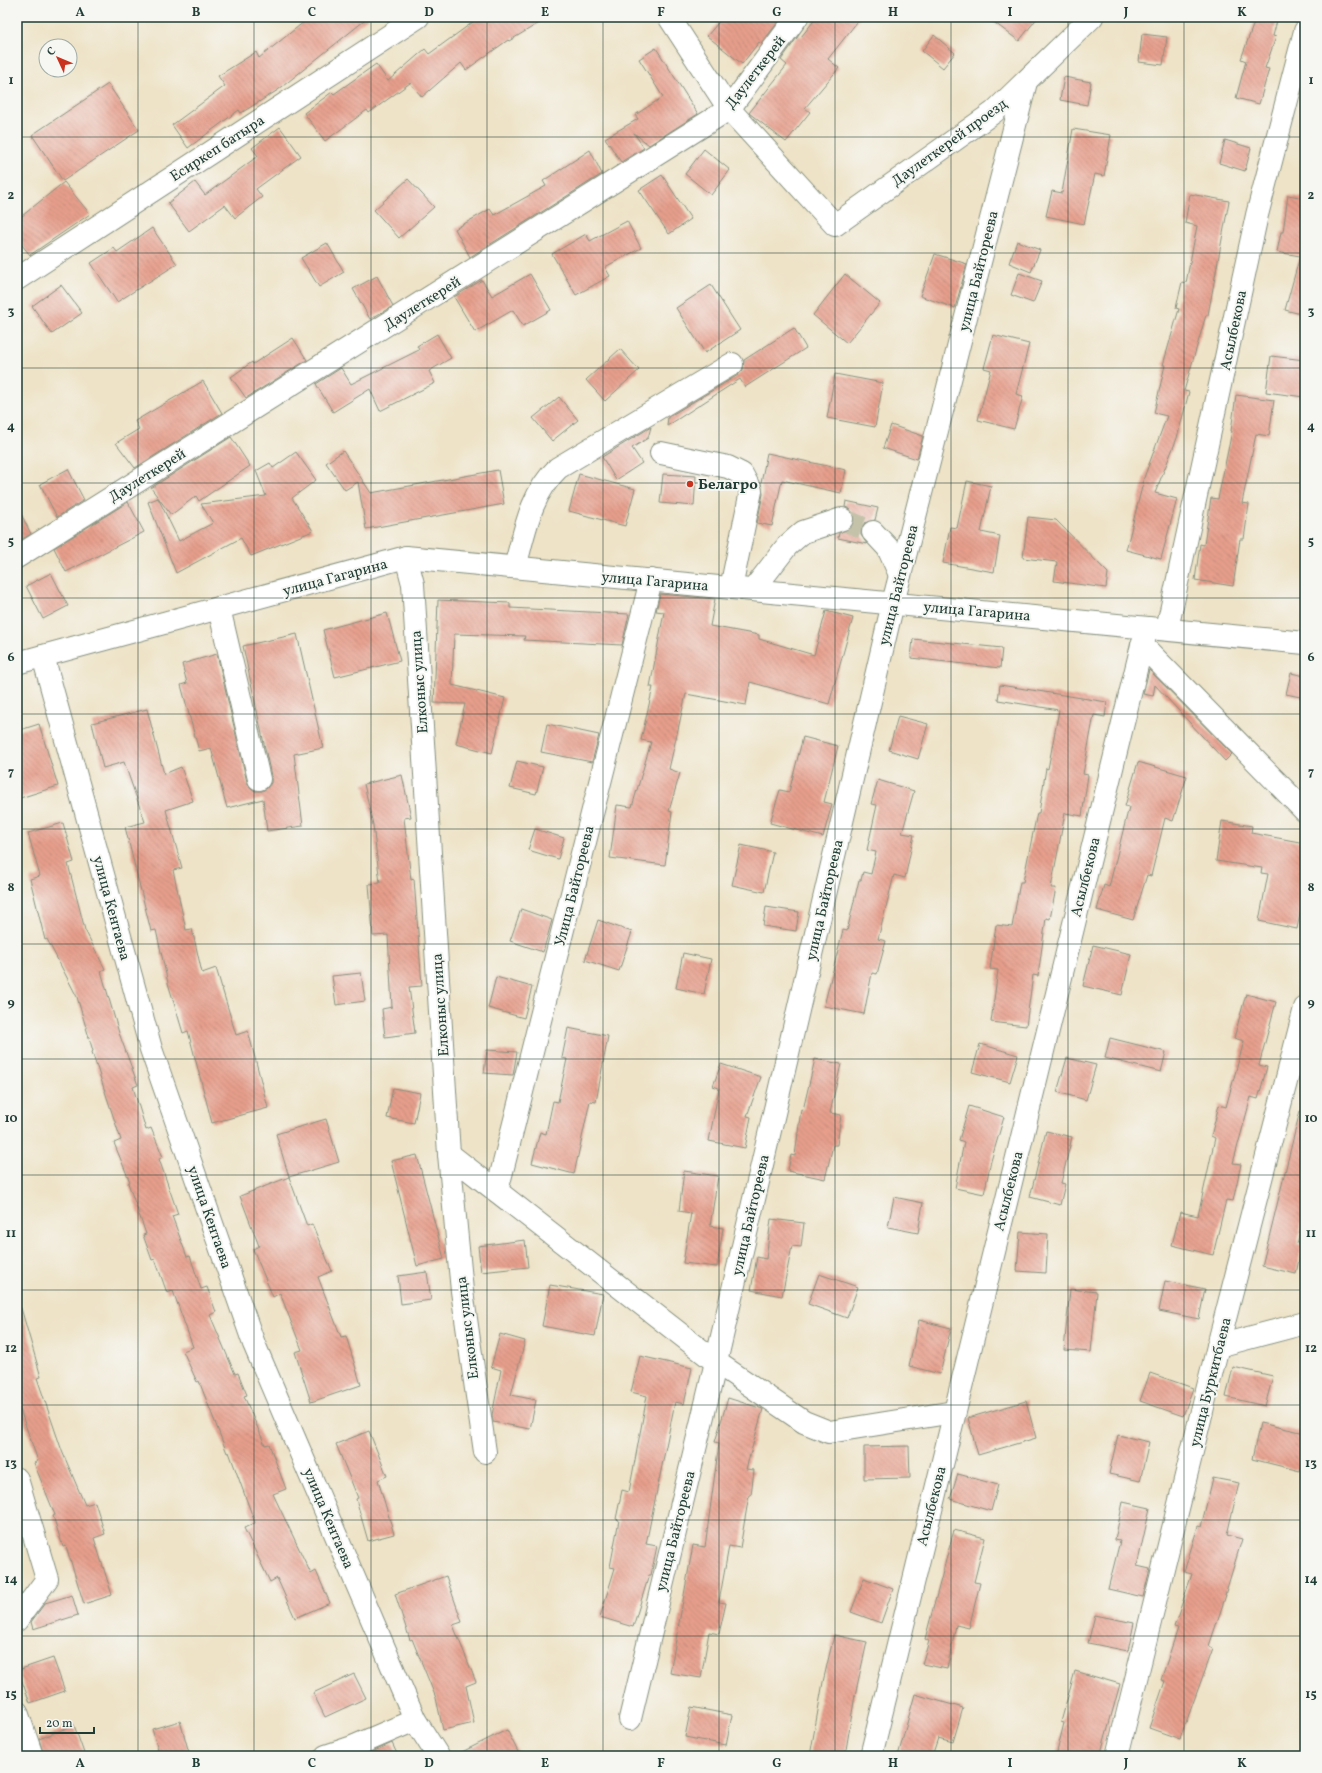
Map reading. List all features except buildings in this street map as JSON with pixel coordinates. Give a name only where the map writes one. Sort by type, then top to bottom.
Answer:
[{"type":"street","name":"Есиркеп батыра","points":[[17,279],[418,17]]},
{"type":"street","points":[[669,17],[729,109]]},
{"type":"street","name":"Даулеткерей","points":[[17,557],[729,109],[797,17]]},
{"type":"street","name":"Даулеткерей проезд","points":[[729,109],[834,225],[994,112],[1092,17]]},
{"type":"street","name":"Асылбекова","points":[[871,1756],[954,1412],[1305,31]]},
{"type":"street","name":"улица Байтореева","points":[[630,1719],[716,1362],[893,603],[1026,82]]},
{"type":"street","points":[[515,568],[534,500],[547,479],[558,468],[732,364]]},
{"type":"street","points":[[661,453],[728,467],[742,474],[751,491],[731,588]]},
{"type":"street","points":[[753,590],[787,546],[803,532],[842,519]]},
{"type":"street","points":[[873,532],[888,548],[900,575]]},
{"type":"street","name":"улица Гагарина","points":[[17,663],[406,557],[893,603],[1152,634],[1305,643]]},
{"type":"street","name":"Елконыс улица","points":[[406,557],[413,584],[449,1154],[462,1290],[485,1452]]},
{"type":"street","name":"Улица Байтореева","points":[[497,1191],[651,580]]},
{"type":"street","points":[[219,608],[259,779]]},
{"type":"street","points":[[1152,634],[1305,811]]},
{"type":"street","name":"улица Кентаева","points":[[43,656],[151,1049],[254,1344],[415,1720],[438,1756]]},
{"type":"street","name":"улица Буркитбаева","points":[[1117,1756],[1218,1346],[1305,1008]]},
{"type":"street","points":[[449,1154],[716,1362],[804,1422],[829,1432],[954,1412]]},
{"type":"street","points":[[1218,1346],[1305,1323]]},
{"type":"street","points":[[17,1479],[48,1579],[17,1620]]},
{"type":"street","points":[[17,1712],[32,1756]]},
{"type":"street","points":[[326,1756],[350,1748],[415,1720]]},
{"type":"tunnel","points":[[842,519],[873,532]]},
{"type":"place","name":"Белагро","points":[[690,484]]}]
